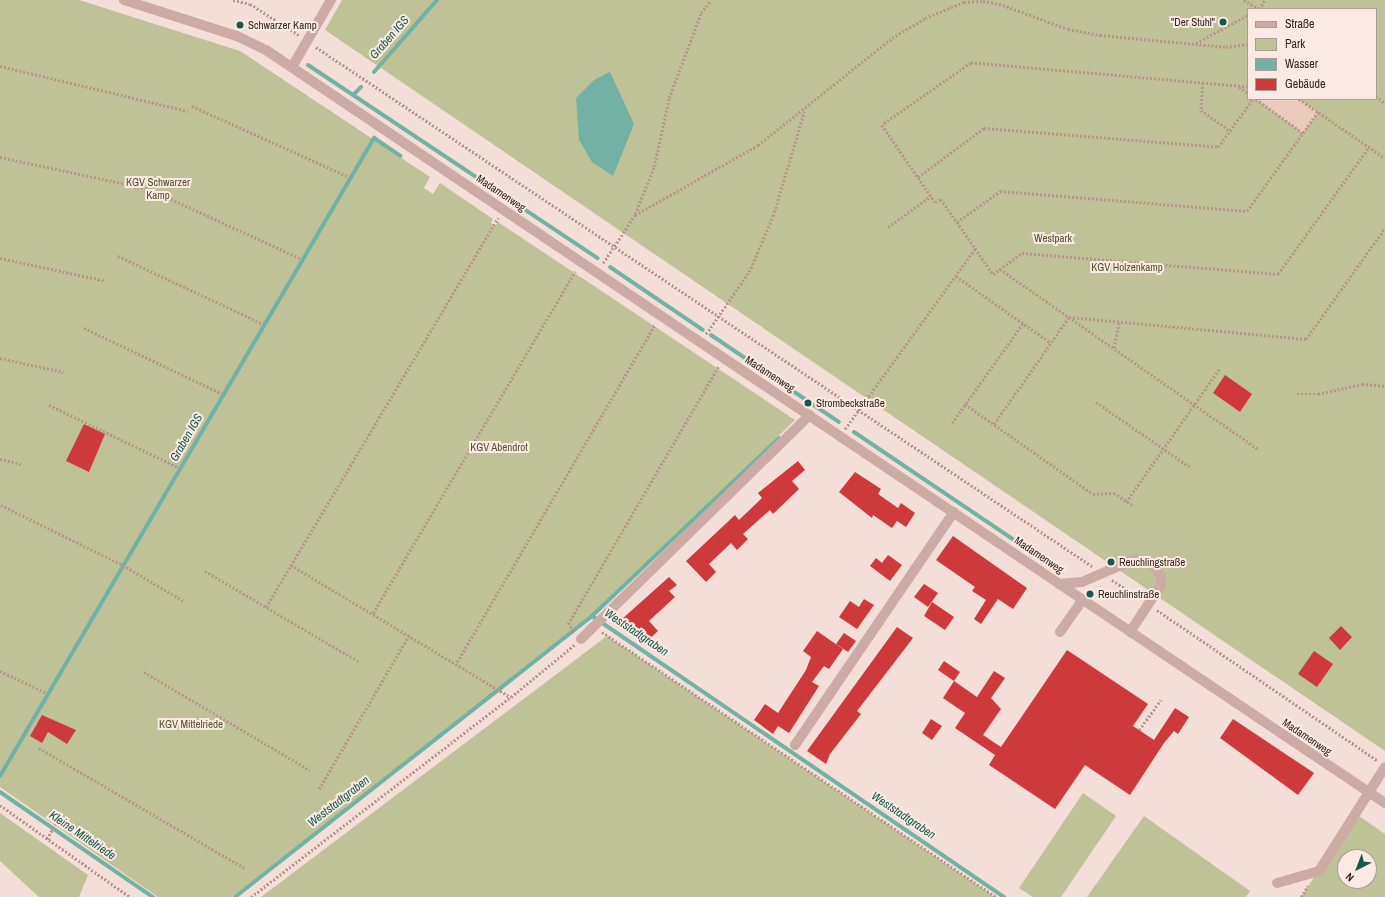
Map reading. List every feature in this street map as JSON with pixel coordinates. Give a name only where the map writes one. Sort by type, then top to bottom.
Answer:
[{"type":"street","name":"Madamenweg","points":[[124,0],[250,41],[292,67],[1385,803]]},
{"type":"street","points":[[292,67],[331,0]]},
{"type":"street","points":[[581,638],[810,415]]},
{"type":"street","points":[[795,745],[954,512]]},
{"type":"street","points":[[1059,584],[1082,582],[1135,558],[1144,560],[1158,571],[1161,585],[1130,632]]},
{"type":"street","points":[[1060,632],[1082,600]]},
{"type":"street","points":[[1277,883],[1319,871],[1370,793],[1385,767]]},
{"type":"path","points":[[233,0],[250,4],[308,41],[1149,604],[1385,767]]},
{"type":"path","points":[[597,272],[635,215],[654,167],[670,98],[701,13],[711,0]]},
{"type":"path","points":[[1244,0],[1257,8]]},
{"type":"path","points":[[635,215],[758,145],[805,110],[892,38],[931,15],[972,1],[1003,5],[1068,29],[1093,34],[1226,47],[1247,44]]},
{"type":"path","points":[[1196,43],[1247,16]]},
{"type":"path","points":[[1247,87],[971,63],[882,125],[935,202],[941,199],[993,274],[1022,253],[1278,274],[1369,147]]},
{"type":"path","points":[[0,66],[188,111]]},
{"type":"path","points":[[1203,83],[1200,110],[1230,131]]},
{"type":"path","points":[[1239,86],[1247,92]]},
{"type":"path","points":[[1377,97],[1385,103]]},
{"type":"path","points":[[918,177],[984,128],[1218,147],[1252,100]]},
{"type":"path","points":[[1257,100],[1303,133]]},
{"type":"path","points":[[1300,100],[1385,158]]},
{"type":"path","points":[[192,106],[347,176]]},
{"type":"path","points":[[700,342],[749,272],[770,223],[805,110]]},
{"type":"path","points":[[956,222],[1000,190],[1247,211],[1318,112]]},
{"type":"path","points":[[0,157],[150,189],[300,258]]},
{"type":"path","points":[[888,227],[931,196]]},
{"type":"path","points":[[266,607],[494,225]]},
{"type":"path","points":[[1070,317],[1306,339],[1385,228]]},
{"type":"path","points":[[840,435],[859,411],[975,249]]},
{"type":"path","points":[[118,256],[263,324]]},
{"type":"path","points":[[0,258],[106,281]]},
{"type":"path","points":[[1000,269],[1260,450]]},
{"type":"path","points":[[373,613],[574,274]]},
{"type":"path","points":[[956,276],[1051,343]]},
{"type":"path","points":[[994,424],[1070,317]]},
{"type":"path","points":[[1114,348],[1119,322]]},
{"type":"path","points":[[952,423],[1023,323]]},
{"type":"path","points":[[456,662],[653,327]]},
{"type":"path","points":[[84,328],[223,394]]},
{"type":"path","points":[[0,358],[63,372]]},
{"type":"path","points":[[574,631],[568,624],[716,369]]},
{"type":"path","points":[[1126,502],[1219,369]]},
{"type":"path","points":[[1297,394],[1318,394],[1362,384],[1385,386]]},
{"type":"path","points":[[1096,402],[1190,467]]},
{"type":"path","points":[[965,404],[1093,494],[1114,493],[1134,506]]},
{"type":"path","points":[[49,405],[180,468]]},
{"type":"path","points":[[0,459],[21,464]]},
{"type":"path","points":[[1,505],[123,565],[185,602]]},
{"type":"path","points":[[291,565],[456,662],[511,697]]},
{"type":"path","points":[[204,571],[358,661]]},
{"type":"path","points":[[594,627],[997,897]]},
{"type":"path","points":[[318,789],[409,635]]},
{"type":"path","points":[[251,897],[511,697],[581,638]]},
{"type":"path","points":[[0,671],[47,693]]},
{"type":"path","points":[[144,672],[310,770]]},
{"type":"path","points":[[1139,730],[1160,700]]},
{"type":"path","points":[[39,748],[244,868]]},
{"type":"path","points":[[0,805],[130,897]]},
{"type":"path","points":[[47,839],[55,825]]},
{"type":"green space","points":[[0,0],[79,0],[240,51],[430,177],[424,188],[433,194],[440,183],[493,219],[491,223],[495,226],[498,222],[795,420],[574,631],[232,897],[158,897],[0,787]]},
{"type":"green space","name":"Westpark","points":[[342,0],[1385,0],[1385,751],[325,30]]},
{"type":"green space","points":[[607,636],[995,897],[261,897]]},
{"type":"green space","points":[[1083,793],[1116,816],[1061,897],[1033,897],[1019,888]]},
{"type":"green space","points":[[0,813],[88,875],[79,897],[39,897],[0,861]]},
{"type":"green space","points":[[1356,814],[1385,834],[1385,897],[1301,897]]},
{"type":"green space","points":[[1144,816],[1250,891],[1246,897],[1087,897]]},
{"type":"shaded area","points":[[1257,100],[1300,100],[1318,112],[1303,133]]},
{"type":"water","points":[[610,72],[634,124],[613,176],[592,162],[579,140],[576,98],[594,80]]},
{"type":"building","points":[[1225,375],[1252,394],[1240,412],[1213,393]]},
{"type":"building","points":[[84,424],[105,434],[89,472],[66,461]]},
{"type":"building","points":[[798,461],[805,470],[792,481],[799,489],[773,514],[770,510],[743,534],[748,539],[737,550],[731,543],[709,564],[716,572],[706,582],[686,561],[735,515],[739,520],[762,498],[758,493]]},
{"type":"building","points":[[855,472],[881,489],[878,494],[898,508],[901,503],[915,513],[906,527],[897,521],[892,528],[873,515],[872,518],[839,492]]},
{"type":"building","points":[[953,536],[1027,588],[1013,609],[998,599],[981,624],[974,619],[986,600],[972,591],[975,587],[936,560]]},
{"type":"building","points":[[888,555],[902,565],[890,581],[870,566],[876,558],[882,563]]},
{"type":"building","points":[[669,577],[677,585],[669,591],[675,597],[649,621],[658,631],[647,641],[622,619]]},
{"type":"building","points":[[924,584],[938,593],[928,607],[914,597]]},
{"type":"building","points":[[864,599],[874,605],[857,629],[839,617],[850,601],[859,607]]},
{"type":"building","points":[[932,602],[954,617],[945,630],[924,616]]},
{"type":"building","points":[[1341,626],[1352,637],[1340,650],[1329,638]]},
{"type":"building","points":[[897,627],[913,638],[857,711],[861,714],[830,754],[826,764],[807,751]]},
{"type":"building","points":[[817,631],[843,649],[829,669],[824,666],[812,682],[819,686],[789,733],[778,726],[773,734],[754,720],[765,704],[778,713],[806,670],[811,657],[803,651]]},
{"type":"building","points":[[844,633],[856,641],[848,652],[836,644]]},
{"type":"building","points":[[1067,650],[1148,704],[1133,726],[1154,740],[1175,708],[1189,717],[1178,734],[1174,731],[1164,743],[1130,795],[1085,765],[1055,809],[989,765],[995,755],[955,728],[965,713],[943,698],[954,681],[977,697],[994,671],[1005,678],[991,698],[1001,709],[983,735],[1001,747]]},
{"type":"building","points":[[1314,651],[1333,664],[1317,687],[1298,674]]},
{"type":"building","points":[[944,661],[960,672],[954,681],[938,670]]},
{"type":"building","points":[[42,715],[76,730],[67,744],[48,732],[42,743],[30,736]]},
{"type":"building","points":[[931,719],[942,726],[932,740],[922,733]]},
{"type":"building","points":[[1233,719],[1314,773],[1298,795],[1220,738]]},
{"type":"waterway","name":"Graben IGS","points":[[374,72],[437,0]]},
{"type":"waterway","points":[[308,65],[597,258]]},
{"type":"waterway","name":"Graben IGS","points":[[354,94],[361,87]]},
{"type":"waterway","name":"Graben IGS","points":[[0,776],[374,138],[401,156]]},
{"type":"waterway","points":[[610,267],[703,330]]},
{"type":"waterway","points":[[711,335],[773,377]]},
{"type":"waterway","points":[[784,385],[839,422]]},
{"type":"waterway","points":[[854,432],[1057,569]]},
{"type":"waterway","points":[[592,616],[779,438]]},
{"type":"waterway","name":"Weststadtgraben","points":[[235,897],[592,616],[1004,897]]},
{"type":"waterway","name":"Kleine Mittelriede","points":[[0,792],[153,897]]},
{"type":"place","name":"\"Der Stuhl\"","points":[[1223,22]]},
{"type":"place","name":"Schwarzer Kamp","points":[[240,25]]},
{"type":"place","name":"Strombeckstraße","points":[[808,403]]},
{"type":"place","name":"Reuchlingstraße","points":[[1111,562]]},
{"type":"place","name":"Reuchlinstraße","points":[[1090,594]]},
{"type":"park label","name":"KGV Schwarzer Kamp","points":[[158,189]]},
{"type":"park label","name":"KGV Holzenkamp","points":[[1127,267]]},
{"type":"park label","name":"KGV Abendrot","points":[[499,447]]},
{"type":"park label","name":"KGV Mittelriede","points":[[191,724]]}]
